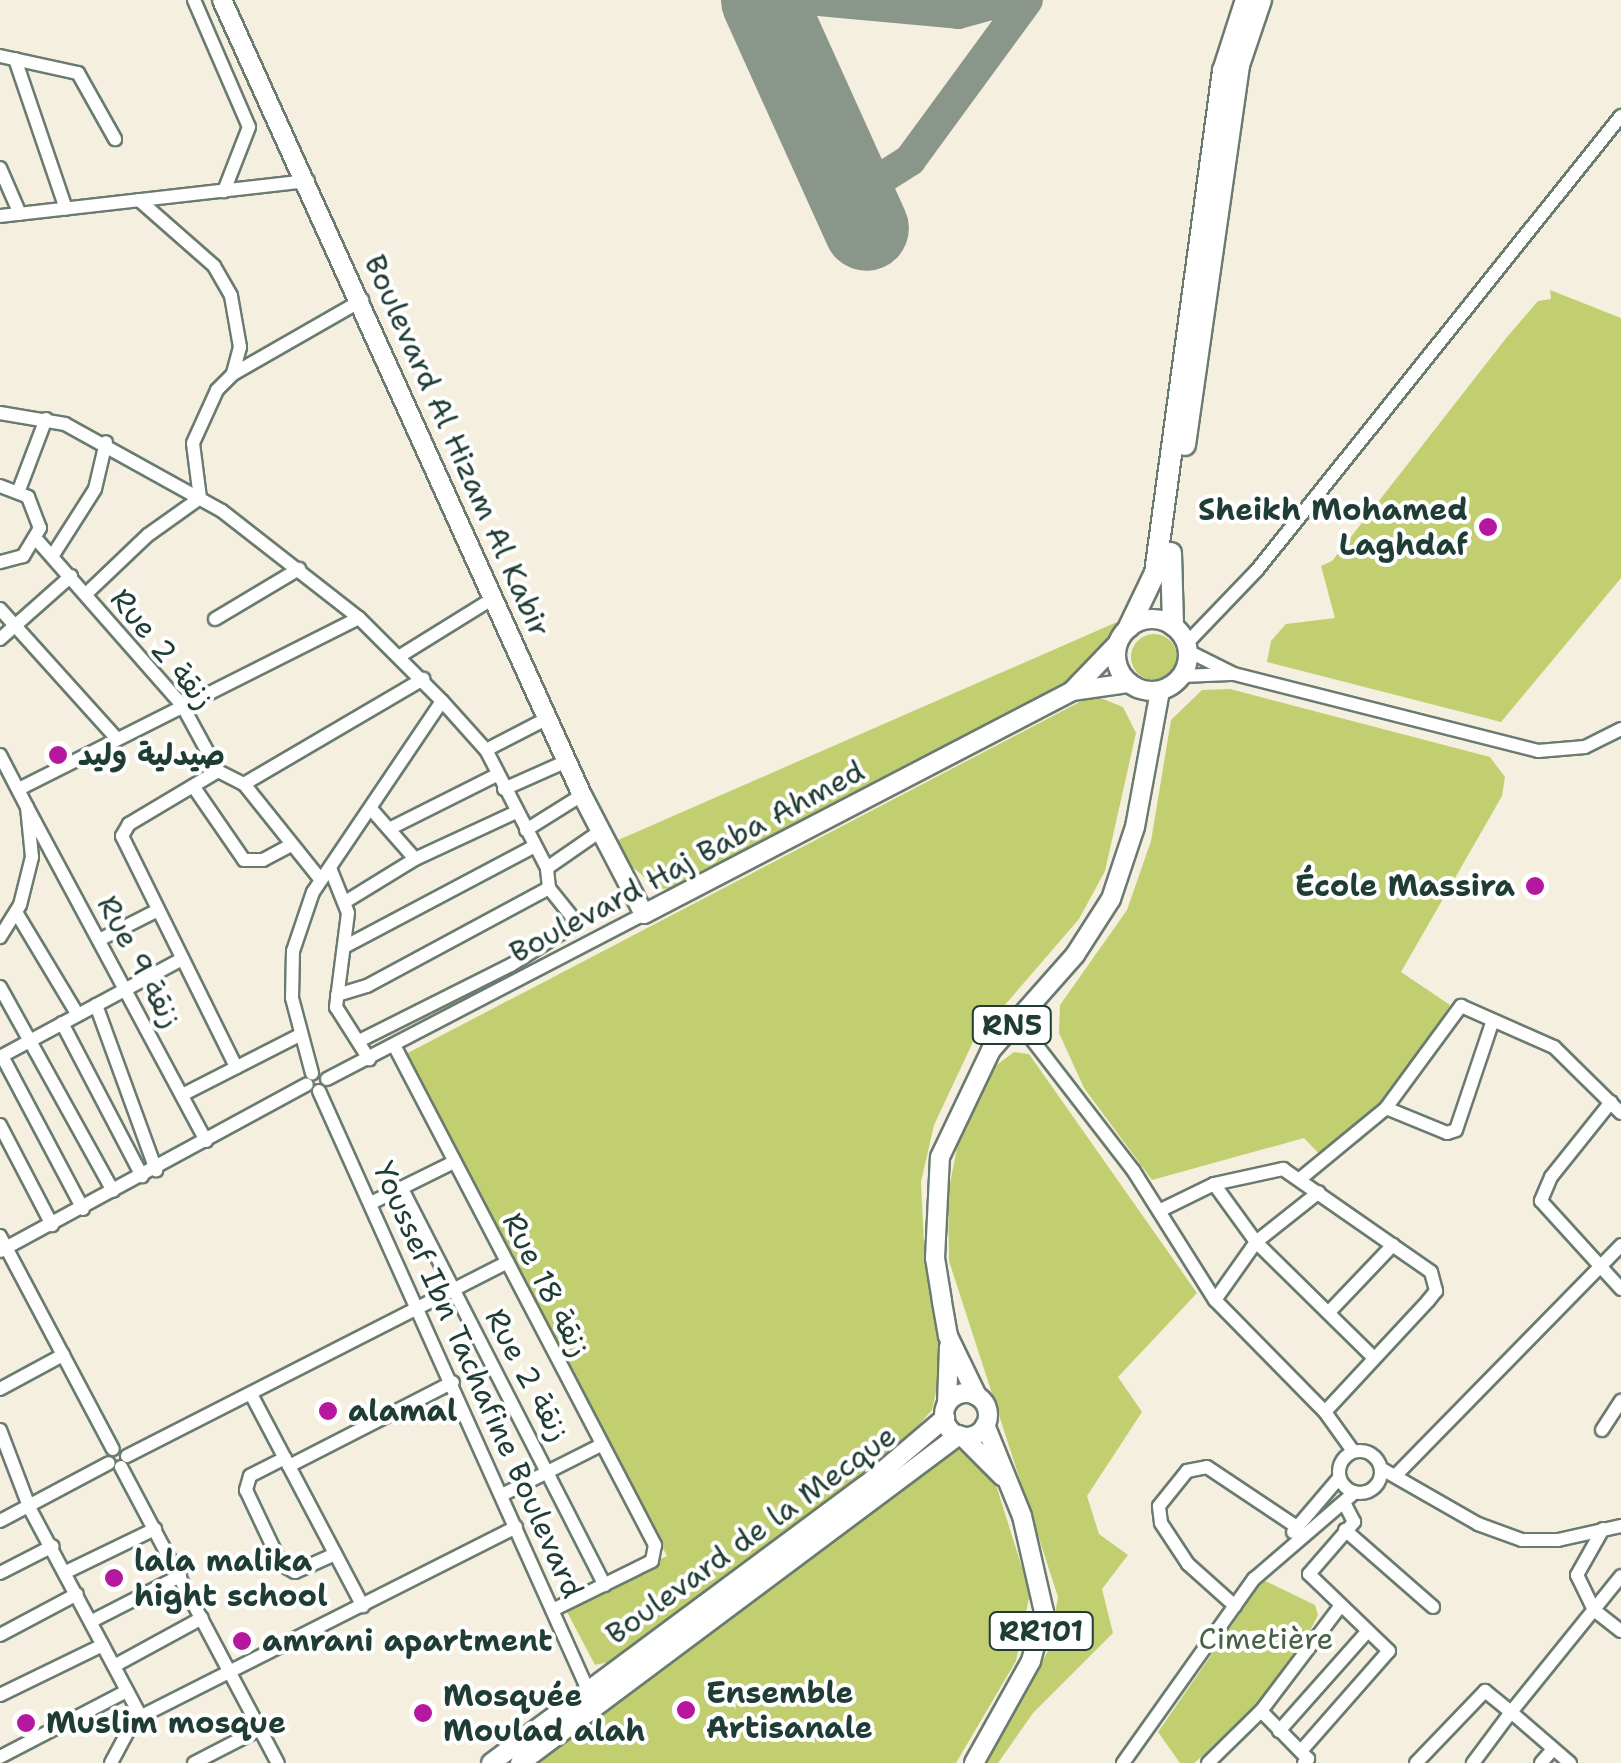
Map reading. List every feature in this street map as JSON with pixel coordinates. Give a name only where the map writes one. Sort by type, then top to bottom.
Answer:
[{"type":"highway","points":[[1124,635],[1155,572],[1223,71],[1246,0]]},
{"type":"highway","points":[[1182,637],[1168,580],[1239,65],[1262,0]]},
{"type":"main road","name":"Boulevard Al Hizam Al Kabir","points":[[222,0],[362,300],[582,796],[644,914]]},
{"type":"main road","points":[[1151,619],[1182,637],[1182,676],[1160,691],[1131,685],[1072,691],[1124,635],[1151,619]]},
{"type":"main road","name":"RN5","points":[[1124,635],[1117,665],[1131,685],[1148,734]]},
{"type":"main road","name":"Boulevard Haj Baba Ahmed","points":[[644,914],[1072,691]]},
{"type":"main road","name":"RN5","points":[[946,1411],[948,1336],[936,1258],[940,1157],[972,1080],[1017,1020],[1075,955],[1111,899],[1136,827],[1148,734],[1160,691]]},
{"type":"main road","name":"RN5","points":[[948,1336],[988,1412],[985,1425]]},
{"type":"main road","points":[[977,1396],[964,1393],[946,1411],[960,1436],[985,1425]]},
{"type":"main road","name":"Boulevard de la Mecque","points":[[870,1491],[946,1411]]},
{"type":"main road","name":"RR101","points":[[974,1763],[1032,1660],[1044,1612],[1043,1585],[1012,1488],[985,1425]]},
{"type":"main road","name":"Boulevard de la Mecque","points":[[490,1763],[591,1697],[870,1491],[960,1436]]},
{"type":"main road","name":"RR101","points":[[960,1436],[1012,1488]]},
{"type":"main road","name":"Boulevard de la Mecque","points":[[520,1763],[591,1697]]},
{"type":"street","points":[[194,0],[249,127],[224,191]]},
{"type":"street","points":[[0,56],[87,80],[116,139]]},
{"type":"street","points":[[16,59],[66,209]]},
{"type":"street","points":[[1182,637],[1213,623],[1621,116]]},
{"type":"street","points":[[0,168],[20,214]]},
{"type":"street","points":[[0,216],[308,181]]},
{"type":"street","points":[[139,200],[214,266],[231,296],[240,347],[232,374],[204,412],[194,443],[200,498]]},
{"type":"street","points":[[232,374],[362,300]]},
{"type":"street","points":[[0,414],[46,419],[106,442],[200,498],[359,618],[400,656],[486,750],[495,776],[547,868],[550,888],[576,914],[572,930],[359,1042]]},
{"type":"street","points":[[19,490],[46,419]]},
{"type":"street","points":[[53,555],[94,488],[106,442]]},
{"type":"street","points":[[0,486],[19,490],[36,506],[37,540],[23,556],[0,562]]},
{"type":"street","points":[[86,594],[148,535],[200,498]]},
{"type":"street","name":"Rue 2 زنقة","points":[[37,540],[182,705],[218,772]]},
{"type":"street","points":[[215,619],[299,569]]},
{"type":"street","points":[[0,640],[71,576]]},
{"type":"street","points":[[400,656],[495,597]]},
{"type":"street","points":[[0,609],[117,738]]},
{"type":"street","points":[[20,786],[359,618]]},
{"type":"street","points":[[1182,637],[1234,674]]},
{"type":"street","points":[[1182,676],[1234,674],[1538,751],[1585,747],[1621,730]]},
{"type":"street","points":[[244,784],[423,680]]},
{"type":"street","name":"Youssef Ibn Tachafine Boulevard","points":[[442,701],[372,810],[325,874],[293,951],[298,1036],[591,1697]]},
{"type":"street","points":[[486,750],[548,718]]},
{"type":"street","points":[[0,755],[28,807],[32,856],[16,912],[0,937]]},
{"type":"street","points":[[504,789],[567,761]]},
{"type":"street","points":[[236,1067],[122,836],[129,824],[218,772],[244,784],[288,846],[325,874],[345,902],[346,946],[336,1007],[369,1059]]},
{"type":"street","points":[[389,829],[495,776]]},
{"type":"street","points":[[193,786],[244,860],[264,860],[288,846]]},
{"type":"street","points":[[526,830],[582,796]]},
{"type":"street","name":"Rue 9 زنقة","points":[[28,807],[206,1142]]},
{"type":"street","points":[[372,810],[414,859]]},
{"type":"street","points":[[345,902],[414,859],[514,812]]},
{"type":"street","points":[[547,868],[599,832]]},
{"type":"street","points":[[346,946],[535,846]]},
{"type":"street","points":[[337,995],[368,986],[550,888]]},
{"type":"street","points":[[99,940],[158,910]]},
{"type":"street","points":[[16,912],[78,1015]]},
{"type":"street","name":"Boulevard Haj Baba Ahmed","points":[[2,1245],[52,1225],[316,1082],[395,1046],[644,914]]},
{"type":"street","points":[[83,1209],[1,1056],[182,959]]},
{"type":"street","points":[[0,987],[113,1191]]},
{"type":"street","points":[[96,1006],[149,1173]]},
{"type":"street","points":[[1300,1179],[1386,1108],[1450,1013],[1471,1007],[1492,1023],[1554,1048],[1616,1108],[1551,1177],[1541,1201],[1621,1289]]},
{"type":"street","points":[[1017,1020],[1160,1210],[1215,1300],[1325,1412],[1353,1451],[1376,1458],[1382,1469],[1398,1473],[1478,1524],[1522,1540],[1558,1540],[1621,1526]]},
{"type":"street","points":[[1386,1108],[1448,1134],[1456,1130],[1492,1023]]},
{"type":"street","points":[[62,1024],[149,1173]]},
{"type":"street","points":[[182,1095],[298,1036]]},
{"type":"street","name":"Rue 18 زنقة","points":[[395,1046],[655,1546],[652,1561],[605,1586]]},
{"type":"street","points":[[0,1125],[52,1225]]},
{"type":"street","points":[[373,1202],[454,1162]]},
{"type":"street","points":[[1160,1210],[1214,1184],[1270,1167],[1300,1179],[1431,1272],[1436,1290],[1325,1412]]},
{"type":"street","points":[[1214,1184],[1256,1242],[1332,1310],[1373,1357]]},
{"type":"street","name":"Rue 2 زنقة","points":[[402,1189],[605,1586]]},
{"type":"street","points":[[1215,1300],[1256,1242],[1319,1192]]},
{"type":"street","points":[[2,1245],[278,1763]]},
{"type":"street","points":[[1332,1310],[1393,1245]]},
{"type":"street","points":[[1398,1473],[1621,1246]]},
{"type":"street","points":[[0,1521],[30,1510],[117,1459],[507,1262]]},
{"type":"street","points":[[0,1390],[63,1355]]},
{"type":"street","points":[[335,1554],[295,1572],[281,1564],[246,1490],[250,1476],[452,1382]]},
{"type":"street","points":[[251,1394],[364,1606]]},
{"type":"street","points":[[1602,1430],[1621,1401]]},
{"type":"street","points":[[0,1430],[7,1472],[53,1546],[141,1717]]},
{"type":"street","points":[[502,1495],[601,1445]]},
{"type":"street","points":[[1261,1711],[1303,1757],[1388,1651],[1339,1608],[1309,1569],[1354,1522],[1338,1467],[1353,1451]]},
{"type":"street","points":[[1234,1606],[1188,1564],[1161,1524],[1159,1506],[1177,1482],[1187,1471],[1207,1467],[1297,1527]]},
{"type":"street","points":[[1278,1555],[1349,1499],[1371,1491],[1382,1469]]},
{"type":"street","points":[[1123,1763],[1234,1606],[1339,1478]]},
{"type":"street","points":[[111,1763],[127,1725],[232,1676],[516,1527]]},
{"type":"street","points":[[1603,1529],[1577,1566],[1594,1610],[1621,1630]]},
{"type":"street","points":[[66,1572],[155,1530]]},
{"type":"street","points":[[1345,1530],[1433,1606]]},
{"type":"street","points":[[0,1573],[53,1546]]},
{"type":"street","points":[[92,1621],[180,1576]]},
{"type":"street","points":[[1473,1763],[1621,1576]]},
{"type":"street","points":[[553,1610],[605,1586]]},
{"type":"street","points":[[0,1635],[78,1594]]},
{"type":"street","points":[[1208,1763],[1261,1711],[1339,1608]]},
{"type":"street","points":[[114,1666],[202,1618]]},
{"type":"street","points":[[1279,1731],[1366,1632]]},
{"type":"street","points":[[0,1695],[104,1645]]},
{"type":"street","points":[[0,1757],[127,1691]]},
{"type":"street","points":[[1416,1763],[1485,1692],[1570,1763]]},
{"type":"street","points":[[194,1763],[260,1729]]},
{"type":"street","points":[[1541,1763],[1554,1749]]},
{"type":"green space","name":"Sheikh Mohamed Laghdaf","points":[[1550,290],[1621,318],[1621,578],[1501,722],[1267,662],[1271,641],[1286,624],[1335,618],[1321,566],[1332,561],[1538,301],[1551,299]]},
{"type":"green space","points":[[1133,615],[1077,678],[683,888],[659,889],[625,861],[616,841]]},
{"type":"green space","points":[[1154,634],[1170,641],[1177,657],[1170,673],[1154,680],[1138,673],[1131,657],[1138,641]]},
{"type":"green space","points":[[1230,689],[1490,757],[1505,777],[1502,796],[1401,972],[1450,1005],[1393,1105],[1361,1141],[1325,1160],[1304,1138],[1152,1180],[1084,1088],[1059,1033],[1060,1005],[1127,910],[1151,841],[1171,720],[1202,690]]},
{"type":"green space","points":[[1093,695],[1123,707],[1136,733],[1105,871],[1079,919],[973,1042],[934,1125],[921,1182],[924,1244],[945,1352],[932,1410],[897,1450],[623,1659],[595,1665],[566,1610],[615,1578],[667,1556],[404,1055]]},
{"type":"green space","points":[[1014,1052],[1029,1054],[1197,1293],[1118,1377],[1142,1412],[1087,1496],[1099,1534],[1128,1555],[1102,1589],[1113,1633],[1033,1713],[998,1763],[987,1763],[1049,1649],[1058,1597],[949,1261],[948,1193],[963,1118],[990,1070]]},
{"type":"green space","points":[[954,1449],[977,1455],[991,1469],[1030,1593],[1016,1661],[956,1763],[526,1763]]},
{"type":"green space","name":"Cimetière","points":[[1263,1580],[1315,1605],[1318,1615],[1297,1657],[1234,1730],[1194,1763],[1180,1763],[1158,1732]]},
{"type":"taxiway","points":[[819,0],[958,13],[1006,0]]},
{"type":"taxiway","points":[[852,197],[910,160],[1027,0]]},
{"type":"runway","points":[[763,0],[866,228]]},
{"type":"place","name":"Sheikh Mohamed Laghdaf","points":[[1488,527]]},
{"type":"place","name":"صيدلية وليد","points":[[58,755]]},
{"type":"place","name":"École Massira","points":[[1535,886]]},
{"type":"place","name":"alamal","points":[[328,1411]]},
{"type":"place","name":"lala malika hight school","points":[[114,1578]]},
{"type":"place","name":"amrani apartment","points":[[242,1641]]},
{"type":"place","name":"Ensemble Artisanale","points":[[686,1710]]},
{"type":"place","name":"Mosquée Moulad alah","points":[[423,1713]]},
{"type":"place","name":"Muslim mosque","points":[[26,1723]]}]
